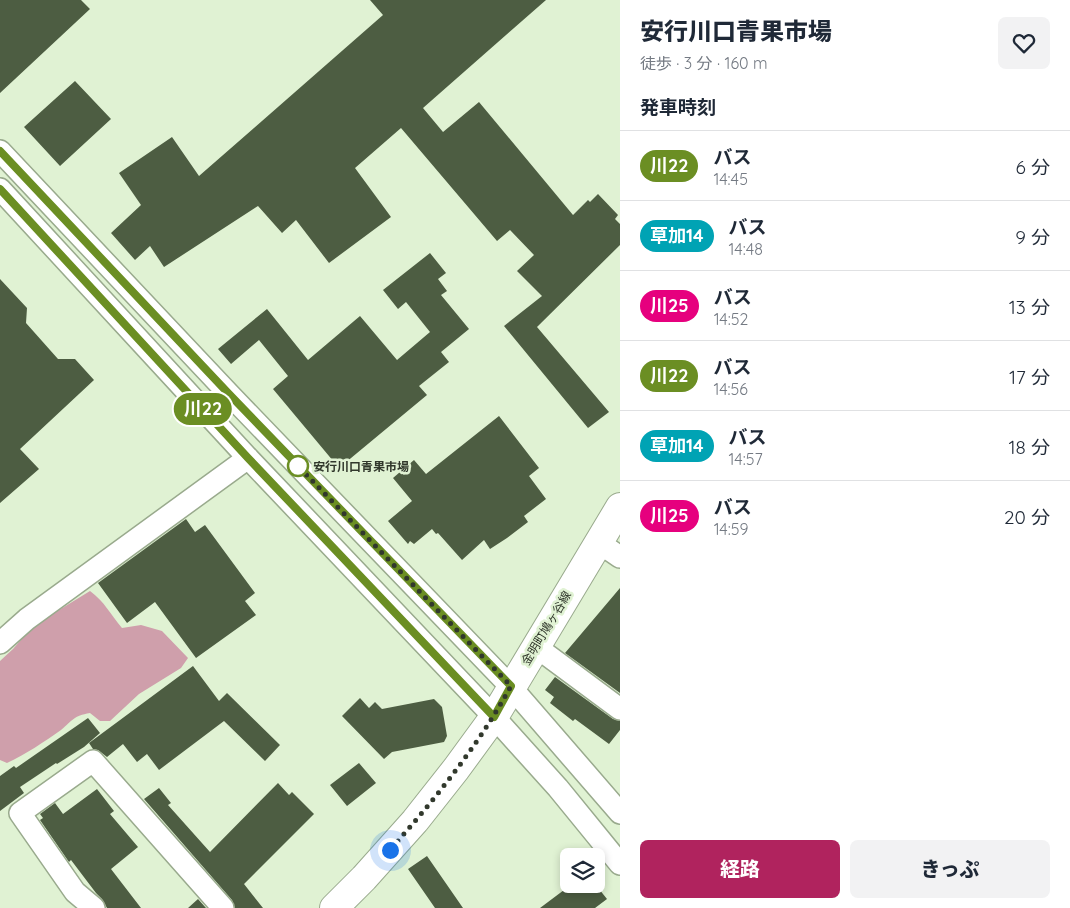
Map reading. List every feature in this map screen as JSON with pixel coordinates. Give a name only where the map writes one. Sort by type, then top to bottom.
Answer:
[{"type":"main road","name":"金明町鳩ヶ谷線","points":[[334,908],[364,878],[415,821],[494,717],[535,646],[609,550],[620,507]]},
{"type":"street","points":[[0,151],[229,394],[511,686],[620,812]]},
{"type":"street","points":[[0,189],[248,458],[494,717],[558,788],[620,864]]},
{"type":"street","points":[[0,643],[27,619],[248,458]]},
{"type":"street","points":[[535,646],[620,709]]},
{"type":"street","points":[[94,908],[75,892],[20,813],[93,761],[223,908]]},
{"type":"shaded area","points":[[90,591],[104,604],[122,628],[141,625],[162,631],[188,658],[181,668],[139,694],[110,721],[100,721],[90,713],[80,716],[21,756],[7,763],[0,760],[0,661],[33,626]]},
{"type":"building","points":[[0,0],[81,0],[90,9],[0,93]]},
{"type":"building","points":[[370,0],[546,0],[423,108],[443,132],[479,102],[573,215],[588,200],[590,202],[598,194],[618,215],[615,219],[620,224],[620,245],[537,327],[609,412],[588,428],[504,326],[542,296],[517,271],[534,255],[510,230],[497,241],[401,128],[355,168],[391,217],[329,263],[296,220],[282,233],[258,206],[164,267],[150,246],[135,260],[111,233],[141,205],[119,173],[172,137],[199,176],[383,15]]},
{"type":"building","points":[[75,81],[111,119],[60,166],[24,127]]},
{"type":"building","points":[[430,253],[446,273],[438,279],[447,291],[441,295],[469,329],[441,352],[449,362],[419,386],[427,395],[339,468],[273,389],[288,376],[259,340],[231,364],[218,349],[267,309],[308,360],[360,316],[397,360],[430,332],[406,302],[398,309],[383,290]]},
{"type":"building","points":[[0,279],[27,308],[26,323],[58,359],[75,359],[94,380],[20,449],[39,469],[0,503]]},
{"type":"building","points":[[499,416],[539,468],[529,476],[546,499],[524,516],[528,522],[507,538],[490,549],[484,540],[462,560],[438,533],[436,534],[432,529],[414,544],[410,541],[408,544],[388,521],[412,501],[393,478],[414,460],[426,474]]},
{"type":"building","points":[[186,519],[195,532],[205,525],[255,593],[245,601],[256,615],[196,658],[155,602],[127,623],[98,583]]},
{"type":"building","points":[[620,588],[620,693],[565,653]]},
{"type":"building","points":[[193,666],[219,701],[227,693],[280,745],[265,761],[224,721],[159,770],[147,754],[137,762],[123,744],[107,757],[98,750],[93,749],[89,743]]},
{"type":"building","points":[[555,677],[613,719],[620,721],[620,730],[609,744],[575,719],[573,721],[550,703],[554,697],[545,690]]},
{"type":"building","points":[[360,698],[369,708],[375,702],[382,709],[434,699],[442,707],[447,736],[444,742],[392,752],[384,759],[342,716]]},
{"type":"building","points":[[88,718],[100,733],[84,747],[20,787],[24,793],[0,811],[0,776],[14,766],[16,768]]},
{"type":"building","points":[[359,763],[376,783],[347,806],[330,785]]},
{"type":"building","points":[[278,783],[289,795],[292,792],[314,814],[244,884],[263,908],[235,908],[232,900],[144,799],[159,788],[171,803],[168,805],[210,852]]},
{"type":"building","points":[[97,789],[114,811],[110,814],[138,847],[111,869],[141,908],[107,908],[71,860],[69,862],[40,820],[43,818],[40,814],[55,803],[63,814]]},
{"type":"building","points":[[427,856],[463,908],[435,908],[408,869]]},
{"type":"building","points":[[560,893],[602,893],[607,899],[595,908],[540,908]]},
{"type":"building","points":[[198,899],[206,908],[188,908]]},
{"type":"bus line","name":"川22","points":[[0,151],[229,394],[511,686],[494,717],[248,458],[0,189]]},
{"type":"place","name":"安行川口青果市場","points":[[298,466]]},
{"type":"route","points":[[298,466],[296,464],[511,686],[494,717],[456,769],[390,850]]}]
